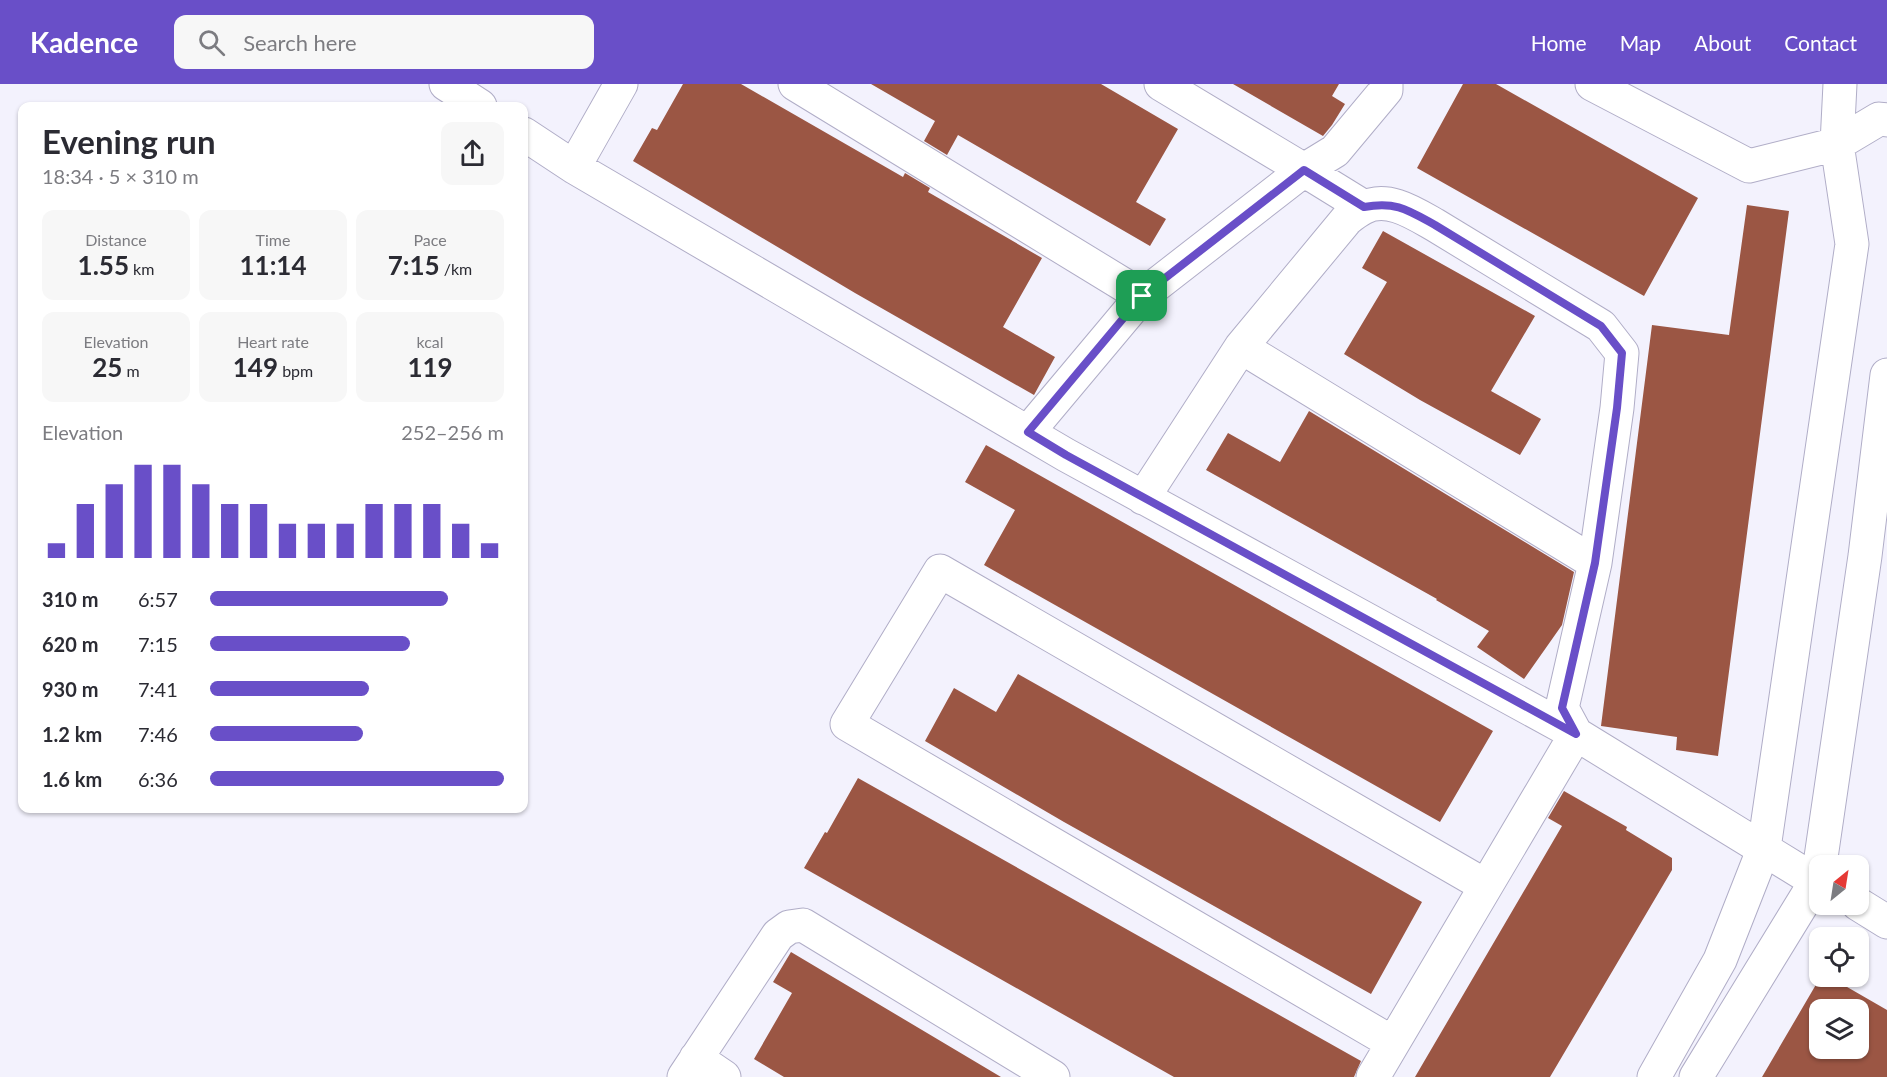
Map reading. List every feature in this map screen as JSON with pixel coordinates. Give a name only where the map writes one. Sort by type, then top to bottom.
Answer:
[{"type":"street","points":[[446,84],[474,102]]},
{"type":"street","points":[[574,167],[621,84]]},
{"type":"street","points":[[795,84],[1142,296]]},
{"type":"street","points":[[1161,84],[1364,207]]},
{"type":"street","points":[[1045,443],[1142,296],[1304,170],[1335,151],[1386,90],[1386,84]]},
{"type":"street","points":[[1592,84],[1749,166],[1837,144],[1883,120]]},
{"type":"street","points":[[1654,1077],[1719,960],[1764,848],[1852,244],[1837,144],[1840,84]]},
{"type":"street","points":[[528,137],[574,167],[1045,443],[1576,734],[1809,874]]},
{"type":"street","points":[[1143,498],[1241,348],[1347,219],[1364,207],[1383,203],[1408,210],[1601,326],[1622,353],[1617,408],[1595,563],[1562,708],[1576,734]]},
{"type":"street","points":[[1241,348],[1595,563]]},
{"type":"street","points":[[1813,855],[1865,556],[1887,375]]},
{"type":"street","points":[[1394,1043],[847,724],[940,571],[1486,886]]},
{"type":"street","points":[[1373,1077],[1576,734]]},
{"type":"street","points":[[1696,1077],[1809,877]]},
{"type":"street","points":[[1869,911],[1887,922]]},
{"type":"street","points":[[724,1077],[690,1067],[778,935],[789,927],[802,925],[1053,1077]]},
{"type":"building","points":[[683,84],[741,84],[903,177],[905,173],[930,188],[928,192],[1042,258],[1003,327],[1055,357],[1034,395],[855,293],[633,161],[652,128],[657,130]]},
{"type":"building","points":[[871,84],[1101,84],[1178,129],[1136,202],[1166,219],[1150,246],[958,135],[947,155],[924,141],[935,121]]},
{"type":"building","points":[[1233,84],[1339,84],[1332,96],[1345,104],[1323,136]]},
{"type":"building","points":[[1463,84],[1496,84],[1698,198],[1644,296],[1417,168]]},
{"type":"building","points":[[1747,205],[1789,211],[1718,756],[1676,750],[1677,737],[1601,726],[1652,325],[1729,335]]},
{"type":"building","points":[[1383,231],[1535,316],[1491,391],[1541,419],[1520,455],[1420,400],[1344,354],[1387,282],[1362,268]]},
{"type":"building","points":[[1309,411],[1574,572],[1562,625],[1524,679],[1477,647],[1489,631],[1437,599],[1206,470],[1228,433],[1280,462]]},
{"type":"building","points":[[986,445],[1493,731],[1440,822],[984,565],[1015,510],[965,482]]},
{"type":"building","points":[[1018,674],[1422,902],[1371,994],[1064,822],[925,741],[954,688],[996,712]]},
{"type":"building","points":[[858,778],[1361,1061],[1354,1077],[1174,1077],[804,868]]},
{"type":"building","points":[[1564,791],[1627,827],[1626,830],[1672,858],[1672,870],[1550,1077],[1415,1077],[1562,826],[1548,818]]},
{"type":"building","points":[[791,952],[1001,1077],[784,1077],[754,1059],[792,993],[773,982]]},
{"type":"building","points":[[1815,987],[1847,987],[1868,999],[1809,999],[1809,1059],[1869,1059],[1869,1000],[1887,1010],[1887,1077],[1762,1077]]},
{"type":"route","points":[[1304,170],[1364,207],[1383,203],[1408,210],[1601,326],[1622,353],[1617,408],[1595,563],[1562,708],[1576,734],[1066,455],[1028,432],[1142,296],[1304,170]]}]
